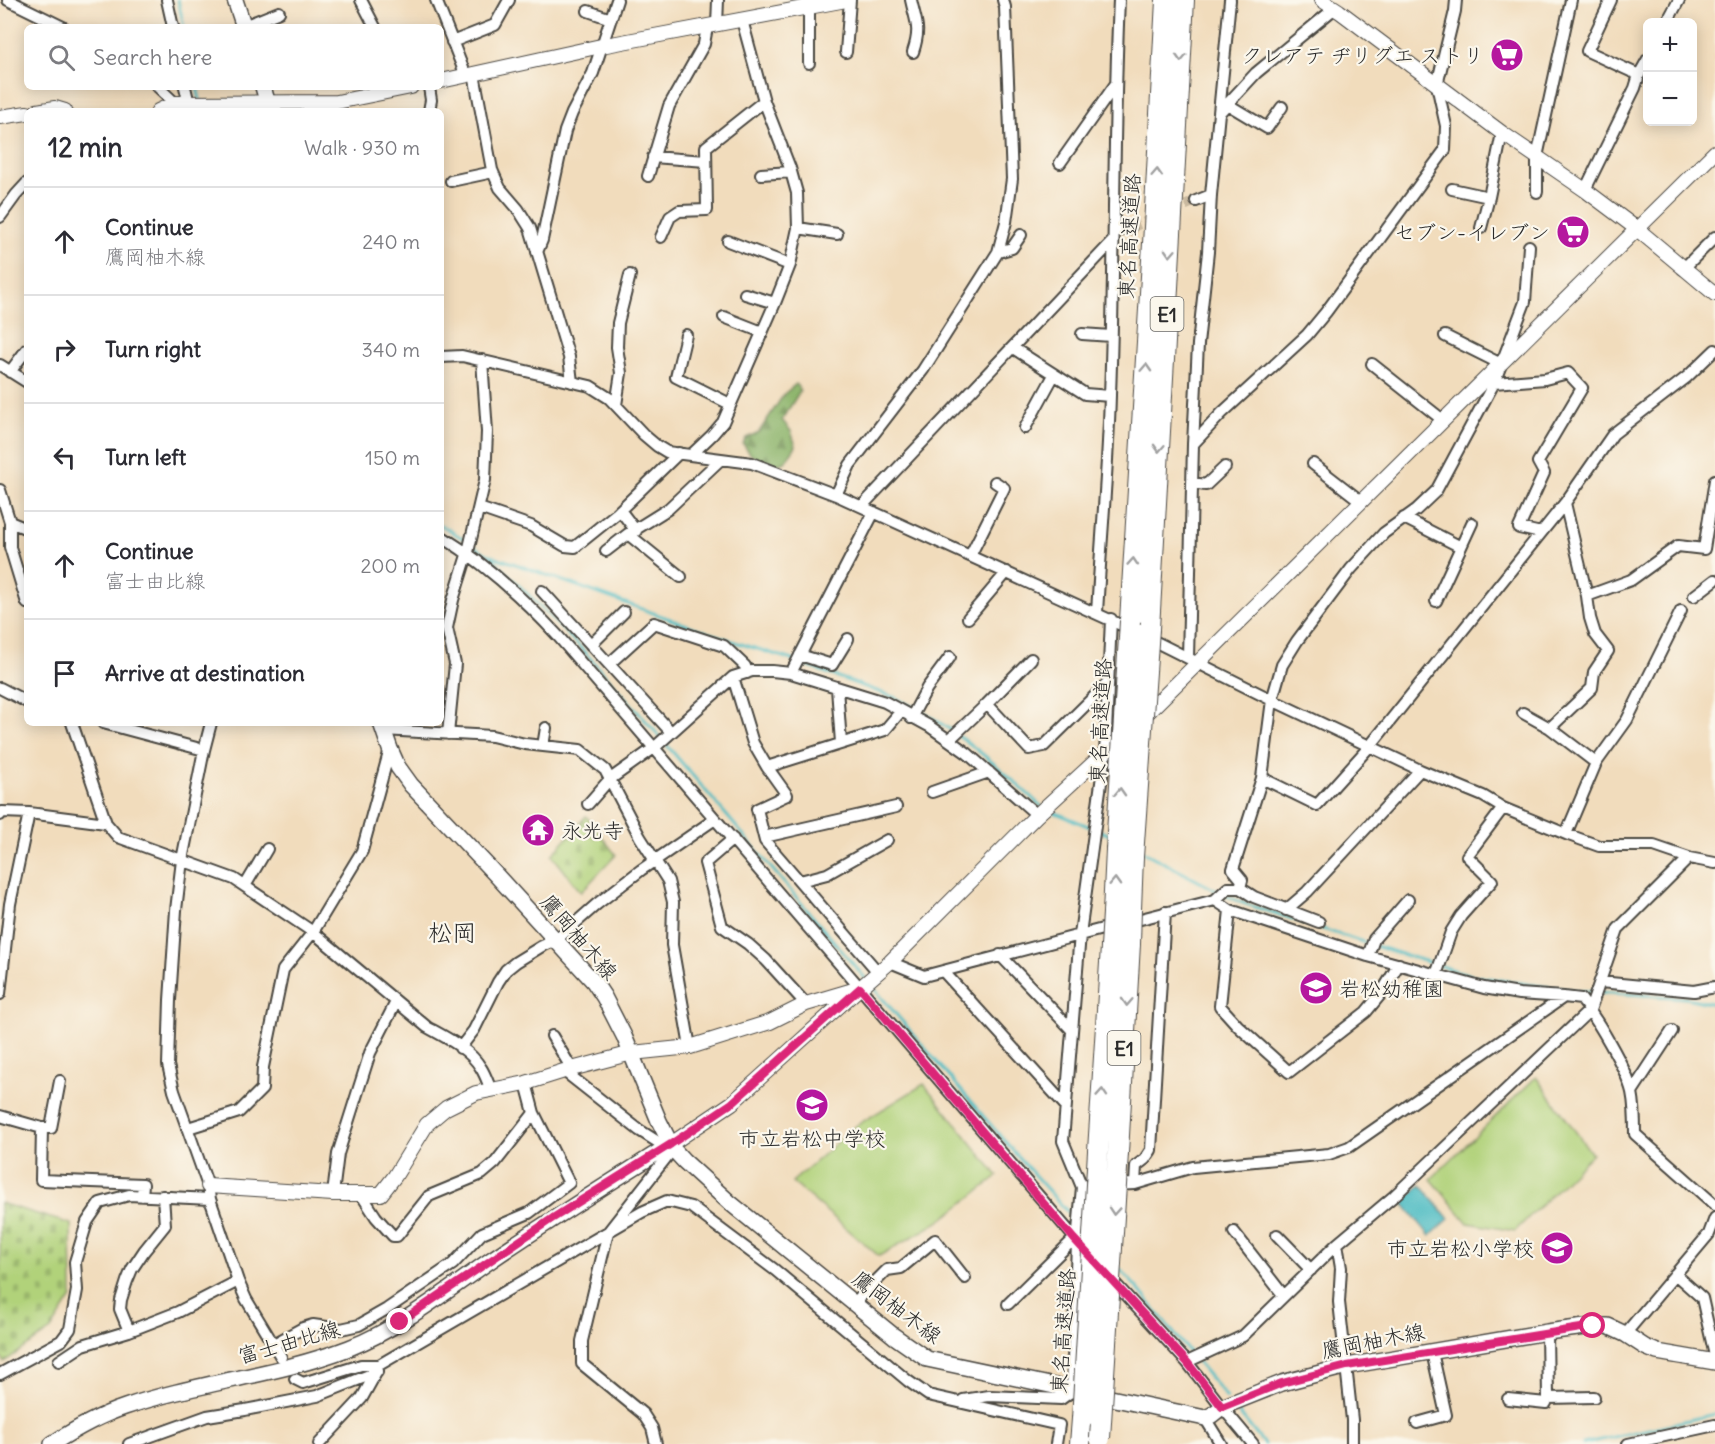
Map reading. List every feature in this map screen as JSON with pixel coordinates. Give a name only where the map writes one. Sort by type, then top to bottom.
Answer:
[{"type":"highway","name":"東名高速道路","points":[[1100,1441],[1108,1152],[1124,854],[1120,620],[1154,227],[1166,0]]},
{"type":"highway","name":"東名高速道路","points":[[1124,854],[1149,629],[1184,0]]},
{"type":"highway","name":"東名高速道路","points":[[1080,1444],[1108,1152]]},
{"type":"main road","points":[[235,0],[243,24]]},
{"type":"main road","points":[[264,90],[268,107]]},
{"type":"main road","name":"鷹岡柚木線","points":[[382,727],[398,767],[411,785],[594,982],[632,1053],[672,1147],[684,1161],[729,1202],[894,1336],[927,1359],[1205,1418],[1222,1407],[1282,1383],[1347,1366],[1593,1326],[1608,1326],[1657,1352],[1715,1362]]},
{"type":"main road","name":"富士由比線","points":[[52,1444],[85,1423],[124,1407],[172,1393],[305,1364],[351,1347],[400,1322],[553,1218],[672,1147]]},
{"type":"street","points":[[8,0],[57,24]]},
{"type":"street","points":[[167,0],[171,24]]},
{"type":"street","points":[[361,0],[373,24]]},
{"type":"street","points":[[436,0],[452,42],[470,75],[493,172],[500,188],[530,228],[569,357],[572,382]]},
{"type":"street","points":[[452,42],[495,25],[509,0]]},
{"type":"street","points":[[537,252],[542,240],[565,131],[593,73],[617,0]]},
{"type":"street","points":[[648,176],[669,106],[704,44],[712,26],[718,0]]},
{"type":"street","points":[[444,80],[601,46],[742,20],[809,3],[848,0],[846,52]]},
{"type":"street","points":[[911,0],[919,27],[914,52]]},
{"type":"street","points":[[836,495],[850,465],[923,370],[998,252],[1006,222],[1012,178],[1003,0]]},
{"type":"street","points":[[1097,613],[1110,396],[1115,85],[1119,0]]},
{"type":"street","points":[[1193,661],[1192,483],[1198,344],[1208,252],[1211,195],[1223,108],[1230,0]]},
{"type":"street","points":[[1322,0],[1339,6],[1437,85],[1585,190],[1715,294]]},
{"type":"street","points":[[1193,444],[1222,413],[1307,335],[1445,150],[1446,126],[1437,85],[1455,11],[1455,0]]},
{"type":"street","points":[[1536,192],[1538,157],[1571,0]]},
{"type":"street","points":[[1611,0],[1587,51],[1639,75]]},
{"type":"street","points":[[1669,18],[1679,0]]},
{"type":"street","points":[[809,3],[809,63]]},
{"type":"street","points":[[1223,108],[1256,73],[1339,6]]},
{"type":"street","points":[[588,11],[611,19]]},
{"type":"street","points":[[251,24],[279,12]]},
{"type":"street","points":[[691,455],[723,422],[790,265],[798,228],[797,193],[764,101],[742,20]]},
{"type":"street","points":[[1585,190],[1643,67]]},
{"type":"street","points":[[1060,163],[1115,85]]},
{"type":"street","points":[[164,90],[191,105]]},
{"type":"street","points":[[186,90],[191,105]]},
{"type":"street","points":[[174,108],[191,105],[340,106],[352,93],[380,90]]},
{"type":"street","points":[[429,90],[430,108]]},
{"type":"street","points":[[661,237],[669,217],[679,211],[707,210],[706,147],[764,101]]},
{"type":"street","points":[[1223,108],[1267,128],[1282,107]]},
{"type":"street","points":[[0,117],[24,113]]},
{"type":"street","points":[[1482,228],[1502,133]]},
{"type":"street","points":[[656,1444],[652,1428],[643,1414],[582,1364],[582,1341],[608,1232],[672,1147],[732,1103],[890,962],[1037,815],[1105,754],[1193,661],[1362,502],[1715,152]]},
{"type":"street","points":[[653,157],[706,161]]},
{"type":"street","points":[[451,181],[493,172]]},
{"type":"street","points":[[761,174],[791,172]]},
{"type":"street","points":[[2,211],[24,186]]},
{"type":"street","points":[[1452,189],[1489,197]]},
{"type":"street","points":[[1197,201],[1211,195]]},
{"type":"street","points":[[798,228],[837,234]]},
{"type":"street","points":[[862,506],[1013,348],[1114,236],[1130,228]]},
{"type":"street","points":[[998,252],[1012,248],[1021,235]]},
{"type":"street","points":[[1683,269],[1715,237]]},
{"type":"street","points":[[728,241],[790,265]]},
{"type":"street","points":[[890,962],[924,976],[1216,900],[1242,880],[1233,869],[1262,778],[1272,700],[1282,665],[1297,641],[1351,569],[1384,533],[1416,510],[1436,491],[1494,383],[1525,302],[1530,246]]},
{"type":"street","points":[[616,405],[621,373],[617,347],[618,323],[630,275]]},
{"type":"street","points":[[745,294],[775,303]]},
{"type":"street","points":[[724,317],[762,332]]},
{"type":"street","points":[[686,334],[676,377],[730,404]]},
{"type":"street","points":[[1082,334],[1111,336]]},
{"type":"street","points":[[1445,336],[1501,364]]},
{"type":"street","points":[[1013,348],[1085,394],[1110,396]]},
{"type":"street","points":[[1262,778],[1317,805],[1370,746],[1565,503],[1613,434],[1687,377],[1715,350]]},
{"type":"street","points":[[10,372],[24,353]]},
{"type":"street","points":[[444,357],[462,356],[590,386],[616,405],[644,435],[667,452],[752,463],[862,506],[1097,613],[1120,620],[1193,661],[1272,700],[1420,771],[1483,796],[1503,808],[1566,834],[1599,846],[1654,846],[1689,858],[1715,863]]},
{"type":"street","points":[[448,735],[455,664],[447,628],[485,480],[487,432],[482,360]]},
{"type":"street","points":[[1372,364],[1444,421]]},
{"type":"street","points":[[0,365],[24,380]]},
{"type":"street","points":[[1494,383],[1545,379],[1568,373],[1582,388],[1538,462],[1544,473],[1519,528],[1541,533]]},
{"type":"street","points":[[1025,428],[1054,375]]},
{"type":"street","points":[[479,508],[531,525],[565,546],[575,547],[620,510],[679,453]]},
{"type":"street","points":[[606,551],[668,509],[722,459]]},
{"type":"street","points":[[1313,464],[1362,502]]},
{"type":"street","points":[[1192,483],[1206,486],[1225,467]]},
{"type":"street","points":[[1587,596],[1631,580],[1678,546],[1704,549],[1715,480]]},
{"type":"street","points":[[970,556],[1004,488],[994,482]]},
{"type":"street","points":[[0,490],[10,547],[24,593]]},
{"type":"street","points":[[1550,728],[1592,688],[1594,672],[1608,651],[1595,634],[1590,618],[1565,503]]},
{"type":"street","points":[[620,510],[632,532],[681,577]]},
{"type":"street","points":[[791,673],[874,512]]},
{"type":"street","points":[[6,517],[24,527]]},
{"type":"street","points":[[1404,518],[1461,547]]},
{"type":"street","points":[[1436,601],[1472,523]]},
{"type":"street","points":[[444,538],[468,552],[527,603],[558,636],[656,746],[715,819],[1075,1240],[1187,1362],[1253,1444]]},
{"type":"street","points":[[968,618],[1007,573]]},
{"type":"street","points":[[1694,596],[1715,580]]},
{"type":"street","points":[[542,591],[671,732]]},
{"type":"street","points":[[1566,834],[1596,763],[1628,720],[1681,611]]},
{"type":"street","points":[[591,645],[624,612]]},
{"type":"street","points":[[955,1401],[989,1396],[1061,1399],[1072,1391],[1075,1240],[1082,1187],[1063,1141],[1065,1105],[1080,934],[1105,754],[1108,683],[1120,620]]},
{"type":"street","points":[[609,664],[654,623],[724,646],[745,666],[747,673]]},
{"type":"street","points":[[800,655],[832,665],[848,639]]},
{"type":"street","points":[[912,716],[927,688],[950,657]]},
{"type":"street","points":[[949,739],[1031,659]]},
{"type":"street","points":[[588,804],[609,780],[656,746],[733,677],[752,671],[791,673],[885,702],[949,739],[1037,815]]},
{"type":"street","points":[[733,677],[753,743],[787,795],[757,809],[765,841],[878,972]]},
{"type":"street","points":[[987,704],[1029,749],[1044,746],[1108,683]]},
{"type":"street","points":[[0,688],[24,700]]},
{"type":"street","points":[[837,688],[841,743]]},
{"type":"street","points":[[767,767],[885,730],[901,711]]},
{"type":"street","points":[[1523,713],[1550,728],[1596,763]]},
{"type":"street","points":[[73,726],[106,823],[118,837],[234,879],[313,932],[427,1027],[460,1048],[481,1067],[491,1090]]},
{"type":"street","points":[[114,726],[204,750]]},
{"type":"street","points":[[210,726],[182,860],[176,910],[168,1065],[174,1091],[238,1281],[246,1299],[281,1356]]},
{"type":"street","points":[[382,727],[448,735],[492,736],[525,744],[580,750],[605,770],[640,837],[668,881],[673,902],[672,945],[690,1047]]},
{"type":"street","points":[[543,746],[546,728]]},
{"type":"street","points":[[188,1128],[239,1113],[262,1089],[263,1067],[283,970],[313,932],[362,851],[390,749]]},
{"type":"street","points":[[1286,910],[1307,892],[1420,771]]},
{"type":"street","points":[[932,792],[989,772]]},
{"type":"street","points":[[764,837],[896,807]]},
{"type":"street","points":[[1436,974],[1451,932],[1461,916],[1492,881],[1467,856],[1503,808]]},
{"type":"street","points":[[1,812],[29,813],[106,823]]},
{"type":"street","points":[[0,994],[10,904],[29,813]]},
{"type":"street","points":[[460,1048],[474,1030],[506,970],[542,946],[556,940],[597,904],[715,819]]},
{"type":"street","points":[[733,839],[705,862],[722,926],[766,960],[806,1004]]},
{"type":"street","points":[[800,881],[827,874],[886,840]]},
{"type":"street","points":[[245,886],[267,849]]},
{"type":"street","points":[[1187,1362],[1243,1336],[1337,1244],[1394,1196],[1590,1010],[1618,929],[1689,858]]},
{"type":"street","points":[[1234,888],[1318,922]]},
{"type":"street","points":[[1216,900],[1230,910],[1399,964],[1484,988],[1520,994],[1581,999],[1590,1010],[1620,1064],[1632,1092],[1635,1134],[1715,1205]]},
{"type":"street","points":[[1369,954],[1374,939],[1407,900]]},
{"type":"street","points":[[1230,910],[1220,1006],[1238,1026],[1289,1072],[1366,1012],[1380,995],[1399,964]]},
{"type":"street","points":[[1135,1184],[1136,1166],[1151,1150],[1165,912]]},
{"type":"street","points":[[1000,955],[1071,1029]]},
{"type":"street","points":[[943,971],[1065,1105]]},
{"type":"street","points":[[1600,984],[1694,991],[1715,987]]},
{"type":"street","points":[[0,1374],[61,1341],[70,1329],[77,1290],[75,1262],[87,1222],[100,1203],[129,1194],[163,1196],[209,1192],[381,1194],[427,1125],[446,1108],[476,1093],[526,1083],[632,1053],[690,1047],[770,1022],[806,1004],[860,988]]},
{"type":"street","points":[[1082,1187],[1135,1184],[1193,1167],[1329,1154],[1349,1147],[1564,997]]},
{"type":"street","points":[[333,1194],[338,1154],[370,1053],[396,1002]]},
{"type":"street","points":[[1632,1092],[1672,1031]]},
{"type":"street","points":[[552,1036],[568,1070],[639,1130],[661,1144],[672,1147]]},
{"type":"street","points":[[0,1116],[42,1128],[51,1128],[60,1081]]},
{"type":"street","points":[[274,1344],[303,1328],[314,1325],[341,1329],[359,1325],[387,1310],[453,1264],[482,1233],[529,1212],[570,1183],[534,1113],[526,1083]]},
{"type":"street","points":[[361,1194],[376,1217],[393,1236],[398,1236],[429,1196],[482,1174],[495,1163],[534,1113]]},
{"type":"street","points":[[42,1128],[41,1180],[143,1184],[142,1196]]},
{"type":"street","points":[[129,1331],[120,1309],[121,1300],[132,1269],[165,1225],[163,1196]]},
{"type":"street","points":[[129,1444],[207,1416],[317,1396],[378,1368],[642,1212],[667,1201],[691,1207],[775,1270],[908,1381],[928,1395],[1059,1425],[1056,1444]]},
{"type":"street","points":[[1625,1334],[1709,1234],[1715,1218]]},
{"type":"street","points":[[1234,1232],[1284,1296]]},
{"type":"street","points":[[1277,1235],[1311,1270]]},
{"type":"street","points":[[854,1303],[887,1270],[901,1268],[935,1240],[965,1278]]},
{"type":"street","points":[[1008,1304],[1075,1240]]},
{"type":"street","points":[[1337,1244],[1341,1268],[1339,1302],[1352,1420],[1352,1444]]},
{"type":"street","points":[[1675,1274],[1702,1298],[1715,1356]]},
{"type":"street","points":[[59,1361],[83,1345],[129,1331],[178,1312],[238,1281]]},
{"type":"street","points":[[1508,1400],[1546,1403],[1548,1398],[1547,1332]]},
{"type":"street","points":[[1418,1423],[1446,1414],[1432,1352]]},
{"type":"street","points":[[295,1379],[303,1383],[361,1365],[378,1368]]},
{"type":"street","points":[[321,1443],[362,1398],[378,1368]]},
{"type":"street","points":[[1548,1398],[1594,1396]]},
{"type":"street","points":[[1205,1418],[1221,1444]]},
{"type":"street","points":[[1628,1444],[1715,1425]]},
{"type":"green space","points":[[796,384],[800,391],[782,420],[791,431],[796,446],[785,462],[773,466],[751,455],[743,444],[746,438],[759,432],[784,394]]},
{"type":"green space","points":[[586,816],[616,855],[581,892],[552,855]]},
{"type":"green space","points":[[1536,1077],[1592,1154],[1515,1231],[1468,1223],[1431,1179]]},
{"type":"green space","points":[[924,1084],[998,1176],[940,1221],[879,1256],[792,1182],[857,1125]]},
{"type":"green space","points":[[0,1203],[71,1224],[72,1297],[51,1330],[4,1362],[0,1355]]},
{"type":"water","points":[[1421,1185],[1449,1219],[1430,1236],[1402,1202]]},
{"type":"waterway","points":[[178,0],[183,24]]},
{"type":"waterway","points":[[198,90],[200,100]]},
{"type":"waterway","points":[[444,527],[467,541]]},
{"type":"waterway","points":[[472,545],[487,554],[735,642],[793,660]]},
{"type":"waterway","points":[[489,555],[582,649],[661,738]]},
{"type":"waterway","points":[[799,663],[896,698],[913,707]]},
{"type":"waterway","points":[[919,710],[967,742],[1041,806]]},
{"type":"waterway","points":[[665,743],[865,978]]},
{"type":"waterway","points":[[1049,810],[1110,835]]},
{"type":"waterway","points":[[1140,850],[1219,892]]},
{"type":"waterway","points":[[1225,895],[1369,944]]},
{"type":"waterway","points":[[1375,946],[1474,976],[1568,990],[1686,998],[1715,1004]]},
{"type":"waterway","points":[[871,985],[1075,1220]]},
{"type":"waterway","points":[[1118,1267],[1193,1357]]},
{"type":"waterway","points":[[1197,1362],[1227,1398]]},
{"type":"waterway","points":[[1235,1408],[1264,1444]]},
{"type":"waterway","points":[[1583,1444],[1715,1414]]},
{"type":"tunnel","points":[[1130,228],[1196,201]]},
{"type":"place","name":"クレアテ ヂリグエ ストリ","points":[[1507,55]]},
{"type":"place","name":"セブン-イレブン","points":[[1573,232]]},
{"type":"place","name":"永光寺","points":[[538,830]]},
{"type":"place","name":"岩松幼稚園","points":[[1316,988]]},
{"type":"place","name":"市立岩松中学校","points":[[812,1105]]},
{"type":"place","name":"市立岩松小学校","points":[[1557,1248]]},
{"type":"district","name":"松岡","points":[[452,932]]},
{"type":"route","points":[[400,1322],[553,1218],[732,1103],[860,988],[1074,1239],[1187,1362],[1222,1407],[1282,1383],[1347,1366],[1593,1326]]}]
